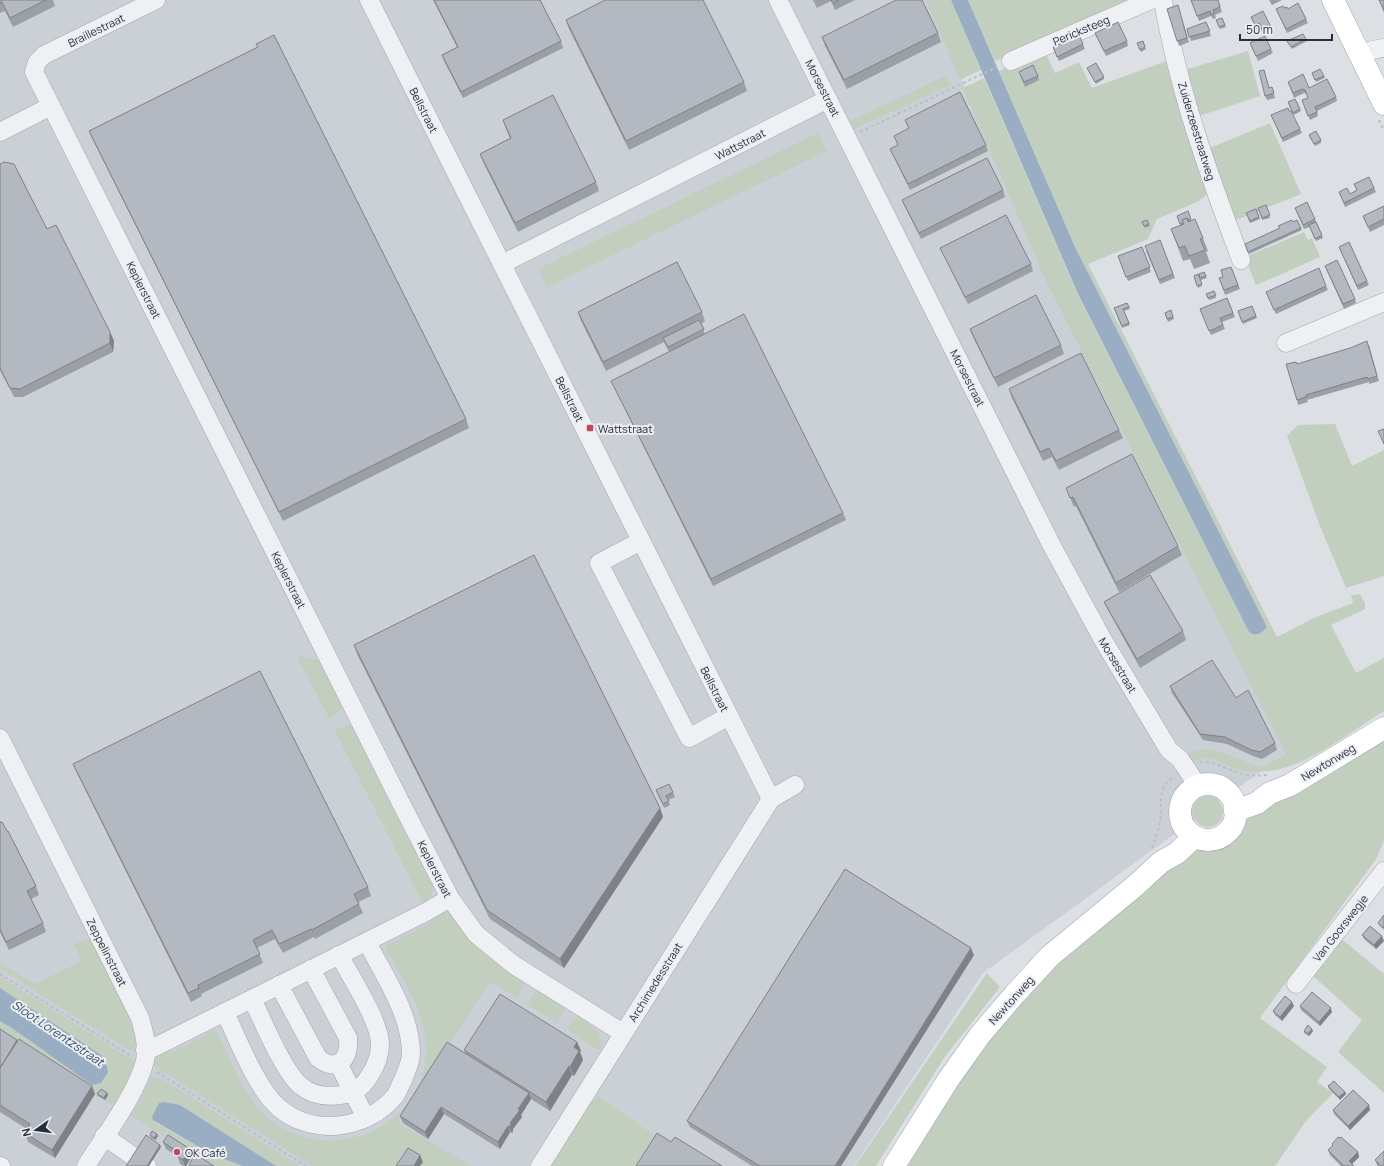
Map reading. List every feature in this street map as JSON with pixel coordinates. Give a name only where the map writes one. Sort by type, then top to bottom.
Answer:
[{"type":"main road","points":[[1333,0],[1384,104]]},
{"type":"main road","name":"Newtonweg","points":[[1234,804],[1252,792],[1270,793],[1290,785],[1384,728]]},
{"type":"main road","points":[[1213,785],[1220,787],[1234,804],[1234,820],[1230,829],[1222,836],[1213,840],[1204,840],[1189,832],[1180,818],[1182,800],[1193,789],[1213,785]]},
{"type":"main road","name":"Newtonweg","points":[[894,1166],[948,1080],[975,1042],[1014,995],[1050,956],[1135,886],[1161,862],[1168,844],[1189,832]]},
{"type":"street","name":"Braillestraat","points":[[37,62],[44,55],[156,0]]},
{"type":"street","name":"Bellstraat","points":[[369,0],[771,798]]},
{"type":"street","name":"Morsestraat","points":[[778,0],[1052,546],[1103,640],[1168,750],[1180,759],[1193,789]]},
{"type":"street","name":"Pericksteeg","points":[[1006,63],[1151,0]]},
{"type":"street","name":"Zuiderzeestraatweg","points":[[1163,0],[1174,53],[1203,158],[1241,260]]},
{"type":"street","points":[[1360,55],[1372,50],[1384,48]]},
{"type":"street","name":"Keplerstraat","points":[[37,62],[34,72],[450,898],[476,934],[500,955],[623,1033]]},
{"type":"street","name":"Wattstraat","points":[[502,264],[828,99]]},
{"type":"street","points":[[0,132],[52,106]]},
{"type":"street","points":[[1286,344],[1384,302]]},
{"type":"street","points":[[641,541],[599,563],[689,738],[729,716]]},
{"type":"street","name":"Zeppelinstraat","points":[[0,738],[140,1018],[144,1030],[145,1060],[137,1083],[86,1166]]},
{"type":"street","points":[[771,798],[795,785]]},
{"type":"street","name":"Archimedesstraat","points":[[540,1166],[771,798]]},
{"type":"street","name":"Van Goorswegje","points":[[1296,984],[1384,871]]},
{"type":"street","points":[[145,1050],[151,1049],[367,942],[450,898]]},
{"type":"street","points":[[225,1012],[263,1090],[282,1110],[292,1117],[316,1125],[334,1127],[366,1118],[376,1113],[396,1095],[406,1072],[411,1055],[405,1018],[367,942]]},
{"type":"street","points":[[252,999],[288,1071],[301,1086],[321,1096],[338,1096],[353,1092],[366,1082],[377,1064],[380,1043],[375,1025],[339,955]]},
{"type":"street","points":[[279,985],[318,1058],[325,1063],[338,1063],[346,1057],[349,1050],[348,1038],[311,969]]},
{"type":"street","points":[[338,1063],[366,1118]]},
{"type":"street","points":[[104,1136],[147,1166]]},
{"type":"path","points":[[848,137],[1006,63]]},
{"type":"shaded area","points":[[0,0],[927,0],[1055,296],[1289,751],[983,973],[854,1166],[0,1166]]},
{"type":"green space","points":[[926,0],[951,0],[981,70],[960,80]]},
{"type":"green space","points":[[968,0],[1134,0],[1135,2],[995,61]]},
{"type":"green space","points":[[1248,51],[1260,96],[1196,117],[1184,70]]},
{"type":"green space","points":[[1045,52],[1055,73],[1079,62],[1092,88],[1172,59],[1207,194],[1199,201],[1157,219],[1148,239],[1088,264],[1277,637],[1316,617],[1353,603],[1351,595],[1360,594],[1365,603],[1365,609],[1331,625],[1356,673],[1384,658],[1384,711],[1328,747],[1312,756],[1282,769],[1254,772],[1240,770],[1210,758],[1204,758],[1189,763],[1184,756],[1194,751],[1214,750],[1263,768],[1286,754],[1046,281],[963,88],[984,78],[1078,295],[1249,632],[1259,634],[1267,627],[1075,247],[999,71]]},
{"type":"green space","points":[[945,76],[950,85],[854,129],[850,121]]},
{"type":"green space","points":[[1270,123],[1301,194],[1231,222],[1205,150]]},
{"type":"green space","points":[[818,133],[827,151],[547,287],[538,269]]},
{"type":"green space","points":[[1304,232],[1308,240],[1312,238],[1320,257],[1256,285],[1245,257]]},
{"type":"green space","points":[[1335,424],[1352,466],[1384,450],[1384,576],[1346,588],[1320,526],[1287,436],[1298,425]]},
{"type":"green space","points":[[301,656],[324,662],[345,705],[337,714],[329,718],[298,658]]},
{"type":"green space","points":[[355,724],[436,885],[427,901],[423,904],[334,729]]},
{"type":"green space","points":[[1384,736],[1384,841],[1376,859],[1260,1018],[1327,1067],[1317,1082],[1333,1093],[1306,1121],[1275,1166],[901,1166],[964,1068],[1040,976],[1199,844],[1213,844],[1224,840],[1237,827],[1240,820]]},
{"type":"green space","points":[[1208,797],[1219,801],[1223,812],[1219,823],[1208,827],[1197,823],[1193,812],[1197,801]]},
{"type":"green space","points":[[451,912],[526,980],[517,998],[490,982],[399,1123],[471,1166],[312,1166],[150,1063],[169,1050],[174,1051],[216,1030],[240,1081],[256,1105],[276,1124],[301,1136],[327,1140],[352,1138],[376,1129],[397,1115],[414,1095],[424,1071],[426,1043],[421,1018],[416,1005],[385,946],[432,922],[430,919],[441,913]]},
{"type":"green space","points":[[93,937],[136,1026],[137,1052],[131,1051],[0,969],[0,963],[35,984],[82,961],[74,944]]},
{"type":"green space","points":[[1339,937],[1384,974],[1384,1093],[1338,1052],[1362,1020],[1311,974]]},
{"type":"green space","points":[[987,973],[1000,987],[944,1058],[876,1166],[855,1166]]},
{"type":"green space","points":[[0,977],[134,1061],[136,1068],[117,1102],[111,1104],[108,1103],[0,1035],[0,1021],[12,1028],[84,1043],[0,988]]},
{"type":"green space","points":[[538,989],[564,1004],[564,1010],[557,1023],[526,1004]]},
{"type":"green space","points":[[581,1015],[590,1020],[588,1023],[599,1035],[601,1042],[600,1051],[567,1029],[575,1018]]},
{"type":"green space","points":[[151,1077],[162,1079],[300,1166],[276,1166],[180,1105],[155,1123],[213,1155],[243,1166],[212,1166],[130,1115],[144,1094]]},
{"type":"green space","points":[[598,1096],[698,1166],[546,1166],[563,1135]]},
{"type":"water","points":[[951,0],[968,0],[1075,247],[1267,627],[1259,634],[1249,632],[1078,294]]},
{"type":"water","name":"Sloot Lorentzstraat","points":[[0,988],[101,1055],[108,1072],[101,1083],[92,1085],[0,1021]]},
{"type":"water","points":[[165,1102],[180,1105],[276,1166],[243,1166],[213,1155],[153,1120],[152,1117],[159,1103]]},
{"type":"building","points":[[0,0],[46,0],[10,18],[2,2],[0,3]]},
{"type":"building","points":[[434,0],[540,0],[561,41],[461,92],[442,55],[458,47]]},
{"type":"building","points":[[605,0],[703,0],[744,82],[626,141],[566,20]]},
{"type":"building","points":[[831,0],[839,0],[833,3]]},
{"type":"building","points":[[896,0],[922,0],[938,33],[844,80],[822,37]]},
{"type":"building","points":[[1191,0],[1218,0],[1220,7],[1213,10],[1214,13],[1211,15],[1210,11],[1197,16]]},
{"type":"building","points":[[1379,0],[1384,0],[1384,10]]},
{"type":"building","points":[[1298,3],[1306,19],[1286,29],[1276,9],[1283,6],[1284,8],[1287,7],[1288,9]]},
{"type":"building","points":[[1178,5],[1187,38],[1177,41],[1167,9]]},
{"type":"building","points":[[1263,11],[1271,27],[1263,31],[1259,23],[1255,25],[1251,17]]},
{"type":"building","points":[[1222,18],[1225,25],[1219,27],[1216,20]]},
{"type":"building","points":[[1118,22],[1127,41],[1104,51],[1095,33]]},
{"type":"building","points":[[1206,22],[1210,31],[1189,37],[1187,29]]},
{"type":"building","points":[[1303,34],[1306,39],[1291,47],[1287,41]]},
{"type":"building","points":[[274,35],[466,419],[279,512],[89,131],[258,47],[256,44]]},
{"type":"building","points":[[1079,35],[1083,44],[1057,57],[1053,47]]},
{"type":"building","points":[[1265,36],[1271,49],[1256,56],[1250,43]]},
{"type":"building","points":[[1143,41],[1145,47],[1140,50],[1137,43]]},
{"type":"building","points":[[1096,63],[1104,77],[1095,82],[1087,68]]},
{"type":"building","points":[[1033,65],[1038,76],[1024,82],[1019,72]]},
{"type":"building","points":[[1320,69],[1324,76],[1315,80],[1312,73]]},
{"type":"building","points":[[1264,70],[1269,88],[1272,87],[1274,93],[1265,96],[1259,71]]},
{"type":"building","points":[[1303,74],[1309,88],[1327,79],[1336,97],[1315,107],[1317,112],[1308,116],[1302,100],[1308,98],[1305,90],[1302,89],[1293,93],[1288,82]]},
{"type":"building","points":[[960,92],[986,145],[908,184],[890,149],[898,145],[894,136],[909,128],[905,120]]},
{"type":"building","points":[[553,95],[596,182],[515,223],[480,154],[511,138],[503,120]]},
{"type":"building","points":[[1295,99],[1300,109],[1293,113],[1288,102]]},
{"type":"building","points":[[1288,108],[1300,129],[1282,138],[1271,115]]},
{"type":"building","points":[[1316,131],[1321,140],[1314,144],[1309,135]]},
{"type":"building","points":[[987,158],[1003,190],[919,233],[902,200]]},
{"type":"building","points":[[4,162],[14,164],[47,229],[56,225],[110,332],[110,343],[20,389],[10,388],[0,368],[0,164]]},
{"type":"building","points":[[1369,177],[1374,188],[1344,203],[1339,192],[1347,188],[1350,194],[1357,190],[1354,184]]},
{"type":"building","points":[[1307,202],[1315,219],[1303,225],[1295,208]]},
{"type":"building","points":[[1266,205],[1270,215],[1262,218],[1258,208]]},
{"type":"building","points":[[1384,206],[1384,219],[1368,227],[1363,216]]},
{"type":"building","points":[[1256,209],[1259,217],[1250,221],[1246,213]]},
{"type":"building","points":[[1188,211],[1191,219],[1188,220],[1187,218],[1182,220],[1183,222],[1180,224],[1177,216]]},
{"type":"building","points":[[1006,215],[1031,264],[965,297],[940,248]]},
{"type":"building","points":[[1187,218],[1188,222],[1195,219],[1203,238],[1200,239],[1205,250],[1189,256],[1185,246],[1179,248],[1171,229],[1184,224],[1182,220]]},
{"type":"building","points":[[1147,220],[1149,224],[1144,226],[1142,222]]},
{"type":"building","points":[[1292,220],[1293,222],[1297,220],[1301,228],[1248,252],[1245,244],[1280,228],[1278,226]]},
{"type":"building","points":[[1316,222],[1322,235],[1315,239],[1309,225]]},
{"type":"building","points":[[1160,240],[1173,274],[1159,280],[1145,246]]},
{"type":"building","points":[[1349,242],[1367,281],[1357,286],[1339,247]]},
{"type":"building","points":[[1142,247],[1150,267],[1126,277],[1118,256]]},
{"type":"building","points":[[1337,260],[1355,299],[1343,304],[1325,266]]},
{"type":"building","points":[[677,262],[702,312],[603,362],[578,312]]},
{"type":"building","points":[[1231,267],[1238,285],[1224,290],[1219,278],[1223,277],[1221,270]]},
{"type":"building","points":[[1319,268],[1326,286],[1274,310],[1266,292]]},
{"type":"building","points":[[1204,272],[1206,276],[1200,278],[1199,274]]},
{"type":"building","points":[[1198,274],[1202,284],[1197,286],[1194,276]]},
{"type":"building","points":[[1214,291],[1216,295],[1208,298],[1206,294]]},
{"type":"building","points":[[1036,295],[1061,345],[994,378],[970,329]]},
{"type":"building","points":[[1227,298],[1233,313],[1220,318],[1223,325],[1209,331],[1200,309]]},
{"type":"building","points":[[1127,303],[1129,307],[1123,309],[1129,323],[1122,326],[1114,308]]},
{"type":"building","points":[[1252,306],[1256,316],[1242,322],[1238,311]]},
{"type":"building","points":[[1171,310],[1173,317],[1167,319],[1165,313]]},
{"type":"building","points":[[744,314],[843,513],[711,579],[611,381]]},
{"type":"building","points":[[699,320],[704,329],[668,347],[663,338]]},
{"type":"building","points":[[1367,341],[1377,376],[1368,379],[1367,377],[1306,395],[1306,397],[1297,400],[1286,364],[1296,362],[1297,364],[1350,348]]},
{"type":"building","points":[[1081,353],[1119,430],[1056,461],[1049,448],[1040,452],[1009,389]]},
{"type":"building","points":[[1384,429],[1384,444],[1378,431]]},
{"type":"building","points":[[1132,454],[1178,546],[1116,583],[1073,497],[1070,498],[1066,488]]},
{"type":"building","points":[[534,555],[660,808],[560,959],[487,910],[354,645]]},
{"type":"building","points":[[1150,575],[1183,631],[1137,659],[1104,602]]},
{"type":"building","points":[[1212,660],[1236,698],[1248,690],[1275,743],[1260,752],[1251,750],[1225,737],[1200,734],[1170,686]]},
{"type":"building","points":[[260,671],[368,887],[354,894],[359,904],[312,930],[311,929],[279,944],[272,930],[253,940],[260,954],[198,985],[199,988],[188,993],[73,764]]},
{"type":"building","points":[[669,784],[673,792],[666,796],[669,801],[663,804],[656,790]]},
{"type":"building","points":[[0,822],[2,822],[8,831],[36,886],[27,891],[43,923],[6,942],[0,929]]},
{"type":"building","points":[[845,869],[971,948],[835,1166],[760,1166],[687,1121]]},
{"type":"building","points":[[1384,915],[1384,928],[1378,923]]},
{"type":"building","points":[[1370,926],[1382,936],[1374,945],[1362,935]]},
{"type":"building","points":[[1312,992],[1331,1008],[1319,1022],[1300,1006]]},
{"type":"building","points":[[500,994],[577,1042],[574,1047],[579,1051],[546,1102],[464,1050]]},
{"type":"building","points":[[1285,996],[1292,1002],[1280,1017],[1273,1011]]},
{"type":"building","points":[[1308,1025],[1312,1029],[1308,1034],[1304,1031]]},
{"type":"building","points":[[0,1029],[17,1040],[0,1068]]},
{"type":"building","points":[[19,1039],[92,1086],[52,1150],[25,1133],[30,1124],[0,1105],[0,1068]]},
{"type":"building","points":[[447,1042],[529,1093],[518,1109],[520,1110],[498,1142],[441,1107],[425,1132],[400,1116]]},
{"type":"building","points":[[1334,1081],[1345,1092],[1339,1097],[1328,1086]]},
{"type":"building","points":[[101,1089],[107,1093],[104,1098],[97,1094]]},
{"type":"building","points":[[1353,1090],[1369,1105],[1348,1126],[1333,1110]]},
{"type":"building","points":[[152,1131],[157,1134],[154,1138],[150,1135]]},
{"type":"building","points":[[657,1133],[671,1142],[675,1137],[722,1166],[636,1166]]},
{"type":"building","points":[[146,1135],[160,1145],[147,1166],[126,1166]]},
{"type":"building","points":[[168,1135],[190,1149],[183,1160],[178,1157],[180,1153],[163,1142]]},
{"type":"building","points":[[1338,1137],[1341,1137],[1358,1152],[1349,1161],[1354,1166],[1342,1166],[1343,1165],[1328,1150]]},
{"type":"building","points":[[408,1148],[420,1155],[414,1166],[396,1166]]},
{"type":"building","points":[[1384,1151],[1384,1166],[1381,1166],[1375,1160]]},
{"type":"building","points":[[195,1154],[214,1166],[189,1165]]},
{"type":"place","name":"Wattstraat","points":[[590,428]]},
{"type":"place","name":"OK Café","points":[[177,1152]]}]
